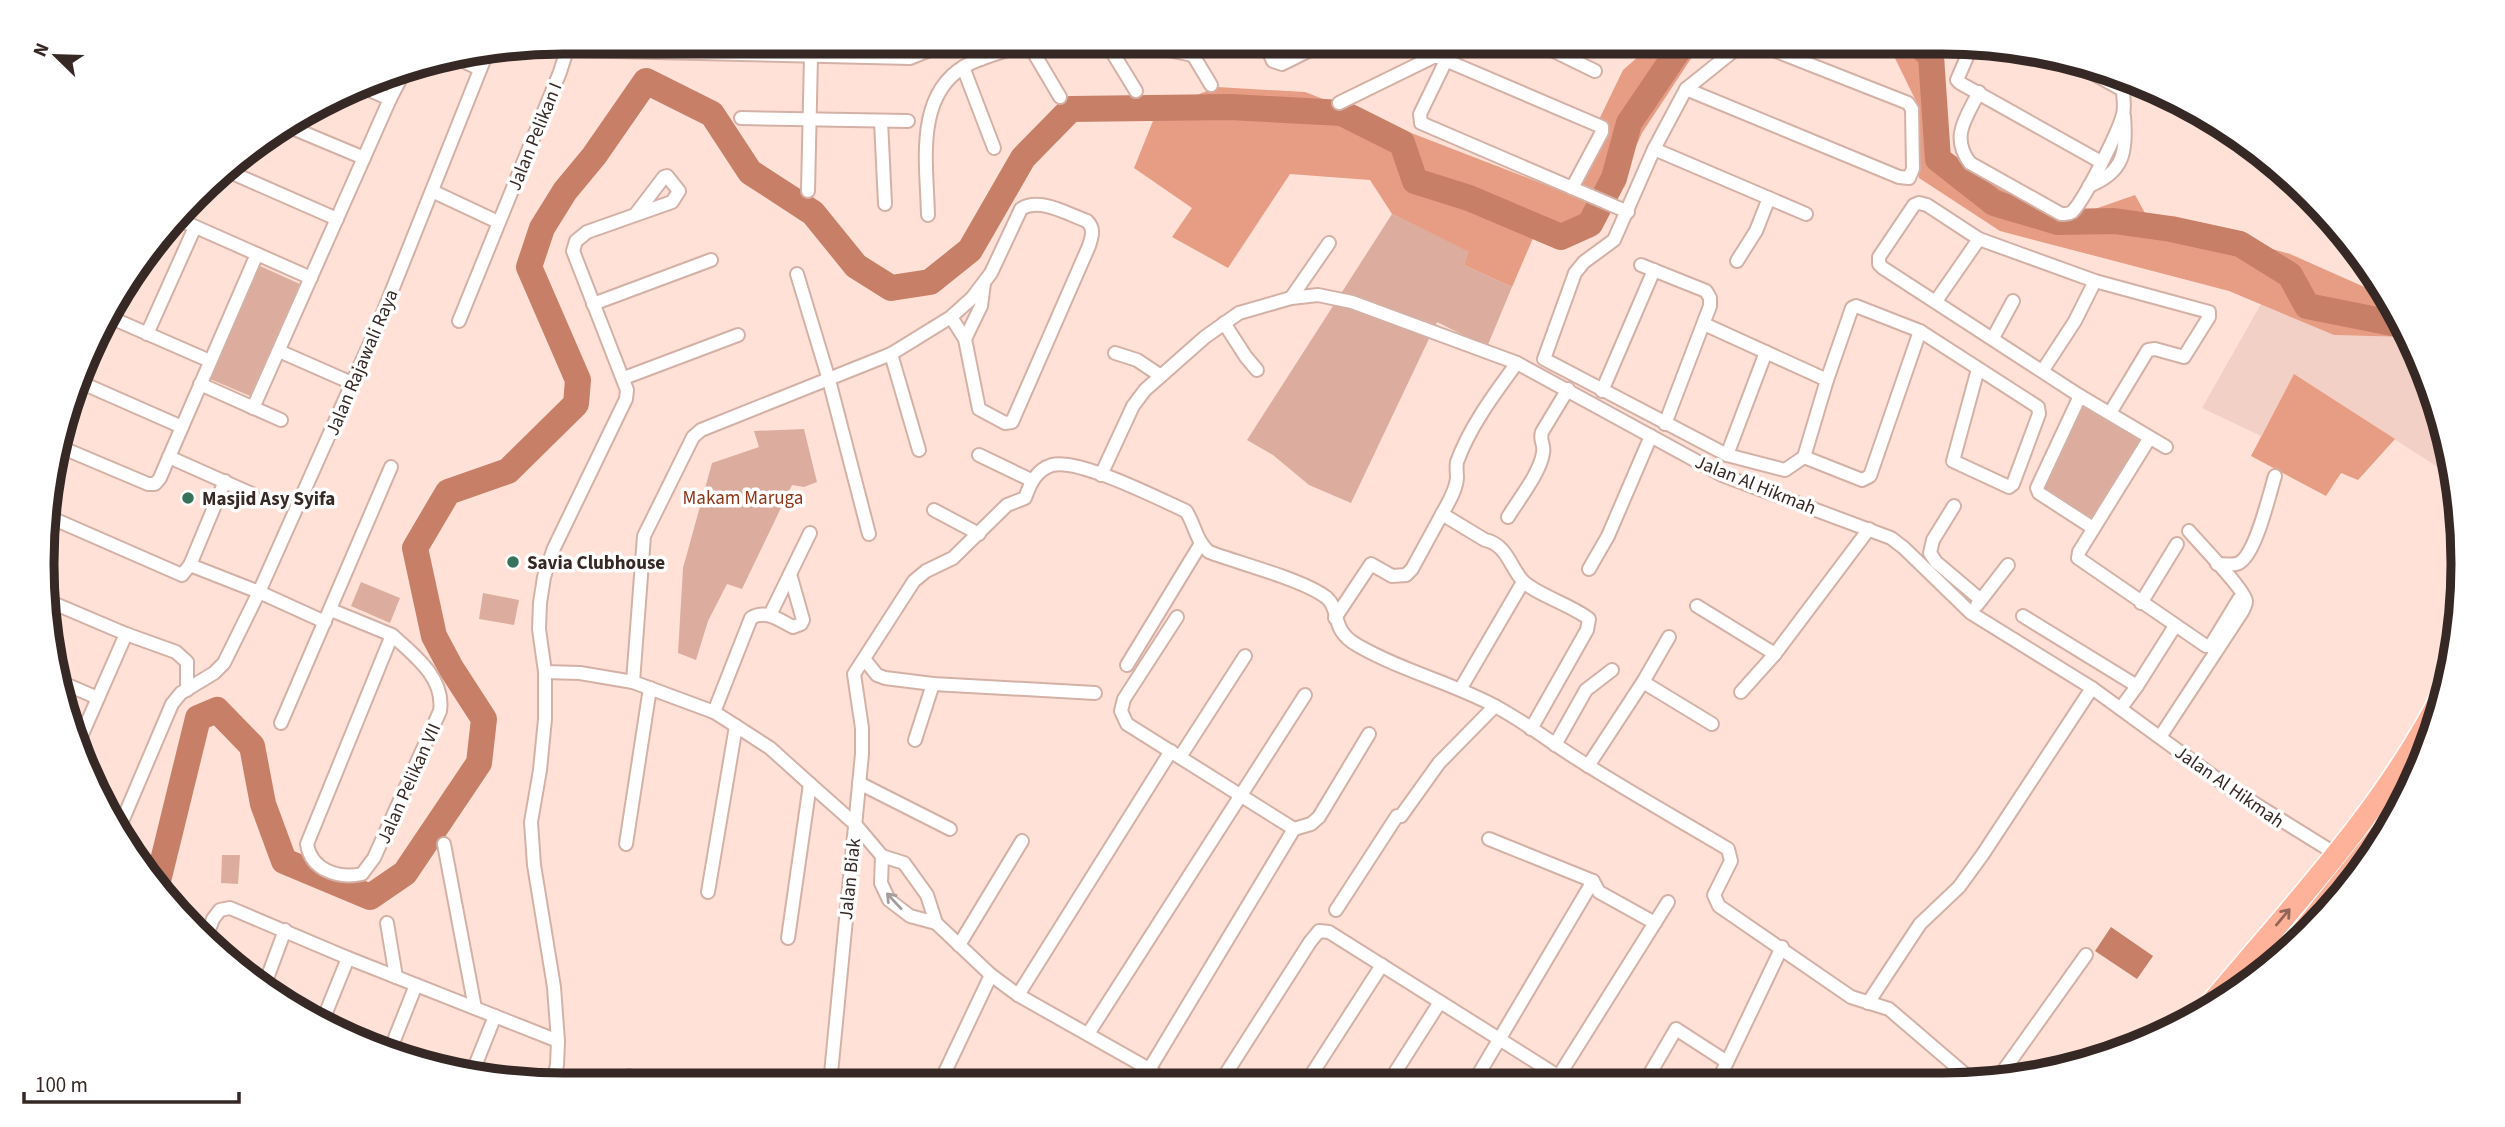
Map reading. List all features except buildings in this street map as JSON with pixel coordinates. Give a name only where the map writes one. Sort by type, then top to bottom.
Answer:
[{"type":"main road","points":[[2226,986],[2336,854],[2397,771],[2423,730]]},
{"type":"street","name":"Jalan Pelikan I","points":[[459,321],[564,54]]},
{"type":"street","points":[[788,54],[910,58],[920,54]]},
{"type":"street","points":[[979,54],[981,59]]},
{"type":"street","points":[[928,215],[926,151],[929,117],[934,101],[942,85],[963,67],[996,54]]},
{"type":"street","points":[[1035,54],[1060,97]]},
{"type":"street","points":[[1113,54],[1136,91]]},
{"type":"street","points":[[1270,54],[1273,61],[1282,64],[1302,54]]},
{"type":"street","points":[[1449,54],[1420,114],[1421,123],[1622,209]]},
{"type":"street","points":[[1560,54],[1595,71]]},
{"type":"street","points":[[1730,54],[1686,89],[1622,209],[1614,240],[1584,262],[1575,273],[1544,356],[1546,362],[1727,455],[1785,470],[1804,457],[1827,380],[1853,306],[1856,306],[1920,331],[2038,407],[2040,410],[2013,484],[2009,487],[1953,461],[1978,369]]},
{"type":"street","points":[[1686,89],[1899,177],[1909,178],[1913,169],[1912,109],[1908,103],[1782,54]]},
{"type":"street","points":[[1193,55],[1211,85]]},
{"type":"street","points":[[1968,55],[1957,80],[2101,162]]},
{"type":"street","points":[[808,191],[811,56]]},
{"type":"street","points":[[1339,103],[1433,57],[1446,60],[1602,127],[1576,190]]},
{"type":"street","name":"Jalan Rajawali Raya","points":[[187,690],[214,673],[223,663],[259,592],[354,384],[483,61]]},
{"type":"street","points":[[468,63],[480,69]]},
{"type":"street","points":[[963,67],[993,148]]},
{"type":"street","points":[[253,408],[400,81]]},
{"type":"street","points":[[2089,186],[2116,171],[2123,154],[2126,138],[2122,88]]},
{"type":"street","points":[[373,92],[390,99]]},
{"type":"street","points":[[1979,92],[1961,129],[1962,153],[1970,163],[2061,214],[2072,212],[2089,186],[2124,112]]},
{"type":"street","points":[[741,118],[908,121]]},
{"type":"street","points":[[881,121],[885,204]]},
{"type":"street","points":[[297,130],[364,158]]},
{"type":"street","points":[[1654,149],[1806,214]]},
{"type":"street","points":[[235,175],[337,219]]},
{"type":"street","points":[[432,191],[498,222]]},
{"type":"street","points":[[1737,261],[1756,231],[1769,198]]},
{"type":"street","points":[[633,682],[644,536],[688,446],[701,430],[891,354],[951,317],[984,283],[998,261],[1021,209],[1030,203],[1087,220],[1090,224],[1093,231],[1089,246],[1012,422],[1004,423],[979,409],[965,340],[951,317]]},
{"type":"street","points":[[2110,413],[2148,350],[2155,349],[2184,357],[2209,314],[2205,310],[2095,281],[1979,239],[1927,205],[1919,203],[1911,210],[1879,257],[1879,264],[2080,396],[2166,447]]},
{"type":"street","points":[[555,1073],[558,1041],[554,987],[534,865],[531,822],[545,719],[545,672],[539,628],[544,577],[554,548],[626,399],[627,390],[573,251],[574,245],[587,232],[635,215]]},
{"type":"street","points":[[186,223],[311,278]]},
{"type":"street","points":[[148,334],[195,227]]},
{"type":"street","points":[[1936,301],[1979,239]]},
{"type":"street","points":[[1291,298],[1329,243]]},
{"type":"street","points":[[67,450],[148,484],[155,484],[160,478],[257,254]]},
{"type":"street","points":[[593,304],[711,260]]},
{"type":"street","points":[[1641,265],[1706,291],[1710,298],[1710,306],[1665,424]]},
{"type":"street","points":[[1602,391],[1654,270]]},
{"type":"street","points":[[797,274],[829,380],[869,534]]},
{"type":"street","points":[[2043,370],[2075,321],[2095,281]]},
{"type":"street","points":[[965,340],[981,306],[984,283]]},
{"type":"street","name":"Jalan Al Hikmah","points":[[1101,474],[1133,407],[1145,390],[1224,323],[1239,313],[1291,298],[1318,295],[1352,302],[1517,363],[1723,475],[1881,533],[1904,548],[1971,613],[2092,688],[2228,787],[2336,854]]},
{"type":"street","points":[[1993,338],[2014,300]]},
{"type":"street","points":[[116,320],[210,361]]},
{"type":"street","points":[[1224,323],[1257,370]]},
{"type":"street","points":[[1703,324],[1827,380]]},
{"type":"street","points":[[1804,457],[1862,480],[1870,475],[1920,331]]},
{"type":"street","points":[[624,378],[738,335]]},
{"type":"street","points":[[279,351],[354,384]]},
{"type":"street","points":[[1727,455],[1766,352]]},
{"type":"street","points":[[1115,353],[1137,360],[1161,376]]},
{"type":"street","points":[[891,354],[919,450]]},
{"type":"street","points":[[1335,618],[1371,564],[1392,576],[1406,575],[1412,569],[1453,493],[1457,480],[1456,465],[1468,440],[1517,363]]},
{"type":"street","points":[[200,384],[281,420]]},
{"type":"street","points":[[87,385],[182,427]]},
{"type":"street","points":[[1508,517],[1542,457],[1544,445],[1540,437],[1568,389]]},
{"type":"street","points":[[2080,396],[2037,488],[2039,493],[2093,528]]},
{"type":"street","points":[[1589,569],[1608,536],[1651,436]]},
{"type":"street","points":[[2149,439],[2078,552],[2078,558],[2203,645],[2210,646],[2239,598]]},
{"type":"street","points":[[979,455],[1031,480]]},
{"type":"street","points":[[169,457],[252,494]]},
{"type":"street","points":[[1095,693],[933,684],[885,678],[877,675],[865,660],[914,581],[926,571],[953,558],[1007,505],[1025,498],[1031,480],[1046,468],[1062,464],[1101,474],[1186,511],[1193,522],[1200,545],[1209,552],[1299,583],[1323,595],[1331,601],[1335,618],[1346,638],[1359,646],[1397,664],[1461,688],[1495,706],[1588,766],[1728,849],[1731,861],[1714,895],[1716,902],[1852,998],[1889,1009],[1963,1072]]},
{"type":"street","points":[[281,723],[390,467]]},
{"type":"street","points":[[2217,564],[2235,564],[2246,556],[2261,522],[2275,476]]},
{"type":"street","points":[[56,520],[182,575],[190,565],[225,481]]},
{"type":"street","points":[[1954,506],[1933,540],[1930,553],[1936,562],[1981,600]]},
{"type":"street","points":[[934,510],[979,534]]},
{"type":"street","points":[[1442,514],[1503,550],[1523,582],[1584,615],[1589,621],[1587,630],[1531,729]]},
{"type":"street","points":[[1741,692],[1775,654],[1869,529]]},
{"type":"street","points":[[2160,737],[2245,606],[2245,598],[2189,531]]},
{"type":"street","points":[[770,615],[810,533]]},
{"type":"street","points":[[2141,603],[2177,544]]},
{"type":"street","points":[[1128,665],[1200,545]]},
{"type":"street","points":[[190,565],[328,616],[392,635]]},
{"type":"street","points":[[1971,613],[2008,565]]},
{"type":"street","points":[[714,712],[751,618],[758,614],[770,615],[793,627],[801,624],[803,620],[790,573]]},
{"type":"street","points":[[1461,688],[1523,582]]},
{"type":"street","points":[[56,604],[176,652],[187,662],[214,673]]},
{"type":"street","points":[[1697,606],[1775,654]]},
{"type":"street","points":[[2023,616],[2137,686]]},
{"type":"street","points":[[1177,617],[1124,698],[1121,712],[1127,724],[1294,830]]},
{"type":"street","points":[[2121,708],[2175,626]]},
{"type":"street","points":[[83,732],[126,634]]},
{"type":"street","name":"Jalan Pelikan VII","points":[[392,635],[428,670],[442,700],[440,711],[374,858],[362,873],[343,876],[316,865],[309,855],[307,844],[392,635]]},
{"type":"street","points":[[1588,766],[1669,637]]},
{"type":"street","points":[[1018,995],[1175,754],[1245,656]]},
{"type":"street","name":"Jalan Biak","points":[[831,1073],[859,783],[862,728],[854,674],[865,660]]},
{"type":"street","points":[[120,815],[172,704],[187,690],[187,662]]},
{"type":"street","points":[[1555,745],[1586,690],[1612,670]]},
{"type":"street","points":[[545,672],[633,682],[714,712],[770,748],[855,824],[882,856],[904,863],[927,895],[936,923],[991,975],[1018,995],[1154,1073]]},
{"type":"street","points":[[1643,682],[1712,724]]},
{"type":"street","points":[[915,740],[933,684]]},
{"type":"street","points":[[70,686],[98,698]]},
{"type":"street","points":[[626,845],[650,688]]},
{"type":"street","points":[[1868,1003],[1920,924],[1959,887],[1983,854],[2092,688]]},
{"type":"street","points":[[1088,1034],[1305,695]]},
{"type":"street","points":[[1336,909],[1397,816],[1401,816],[1439,763],[1495,706]]},
{"type":"street","points":[[708,892],[736,726]]},
{"type":"street","points":[[1147,1073],[1294,830],[1311,824],[1319,817],[1369,734]]},
{"type":"street","points":[[859,783],[950,829]]},
{"type":"street","points":[[788,938],[810,784]]},
{"type":"street","points":[[1489,839],[1593,881],[1599,892],[1655,923]]},
{"type":"street","points":[[959,945],[1022,842]]},
{"type":"street","points":[[444,844],[475,1008]]},
{"type":"street","points":[[882,856],[881,883],[889,900],[910,916],[936,923]]},
{"type":"street","points":[[1480,1073],[1593,881]]},
{"type":"street","points":[[1560,1073],[1668,902]]},
{"type":"street","points":[[209,929],[220,910],[230,908],[558,1041]]},
{"type":"street","points":[[387,923],[396,977]]},
{"type":"street","points":[[267,978],[285,930]]},
{"type":"street","points":[[1226,1073],[1319,931],[1329,932],[1547,1073]]},
{"type":"street","points":[[1722,1073],[1782,947]]},
{"type":"street","points":[[2003,1069],[2086,955]]},
{"type":"street","points":[[326,1014],[348,958]]},
{"type":"street","points":[[1312,1073],[1382,965]]},
{"type":"street","points":[[946,1072],[991,975]]},
{"type":"street","points":[[393,1043],[416,985]]},
{"type":"street","points":[[1395,1073],[1440,1002]]},
{"type":"street","points":[[476,1065],[495,1016]]},
{"type":"street","points":[[1650,1073],[1676,1029],[1727,1062]]},
{"type":"shaded area","points":[[1641,54],[1694,54],[1642,133],[1601,224],[1566,244],[1534,236],[1512,287],[1464,265],[1469,252],[1392,214],[1370,180],[1290,174],[1228,268],[1172,237],[1192,208],[1134,168],[1157,111],[1217,87],[1305,92],[1564,192],[1623,70]]},
{"type":"shaded area","points":[[1893,54],[1941,54],[1950,153],[2033,202],[2089,211],[2135,195],[2145,213],[2290,254],[2371,290],[2397,337],[2334,335],[2229,291],[2000,231],[1919,178],[1916,101]]},
{"type":"shaded area","points":[[2261,304],[2334,335],[2397,337],[2424,400],[2442,470],[2294,375],[2261,436],[2202,408]]},
{"type":"shaded area","points":[[2294,374],[2395,439],[2358,480],[2341,473],[2326,496],[2251,456]]},
{"type":"shaded area","points":[[2111,927],[2153,956],[2137,979],[2095,951]]},
{"type":"green space","points":[[1392,214],[1470,252],[1464,265],[1512,287],[1487,347],[1437,322],[1351,503],[1309,485],[1273,455],[1247,440]]},
{"type":"green space","points":[[260,266],[300,284],[250,396],[210,379]]},
{"type":"green space","points":[[2080,396],[2153,441],[2093,528],[2039,493]]},
{"type":"green space","name":"Makam Maruga","points":[[804,429],[817,482],[804,487],[792,485],[742,589],[727,584],[708,621],[696,660],[678,653],[683,568],[712,463],[759,447],[754,431]]},
{"type":"green space","points":[[361,582],[400,598],[390,623],[351,606]]},
{"type":"green space","points":[[483,593],[519,600],[514,625],[479,619]]},
{"type":"green space","points":[[222,855],[240,855],[238,884],[221,883]]},
{"type":"waterway","points":[[160,875],[198,718],[217,710],[252,746],[263,804],[284,861],[370,897],[405,873],[479,763],[484,719],[434,636],[415,548],[448,492],[508,471],[576,404],[578,380],[529,267],[542,228],[565,191],[594,156],[646,81],[712,114],[750,172],[813,213],[856,266],[891,288],[930,282],[970,250],[1023,158],[1071,109],[1230,107],[1342,113],[1402,143],[1415,181],[1469,198],[1561,237],[1590,224],[1614,178],[1629,123],[1676,54]]},
{"type":"waterway","points":[[1929,54],[1931,56],[1938,159],[1994,203],[2058,222],[2114,221],[2171,229],[2240,244],[2290,275],[2307,306],[2390,323]]},
{"type":"place","name":"Masjid Asy Syifa","points":[[188,498]]},
{"type":"place","name":"Savia Clubhouse","points":[[513,562]]}]
